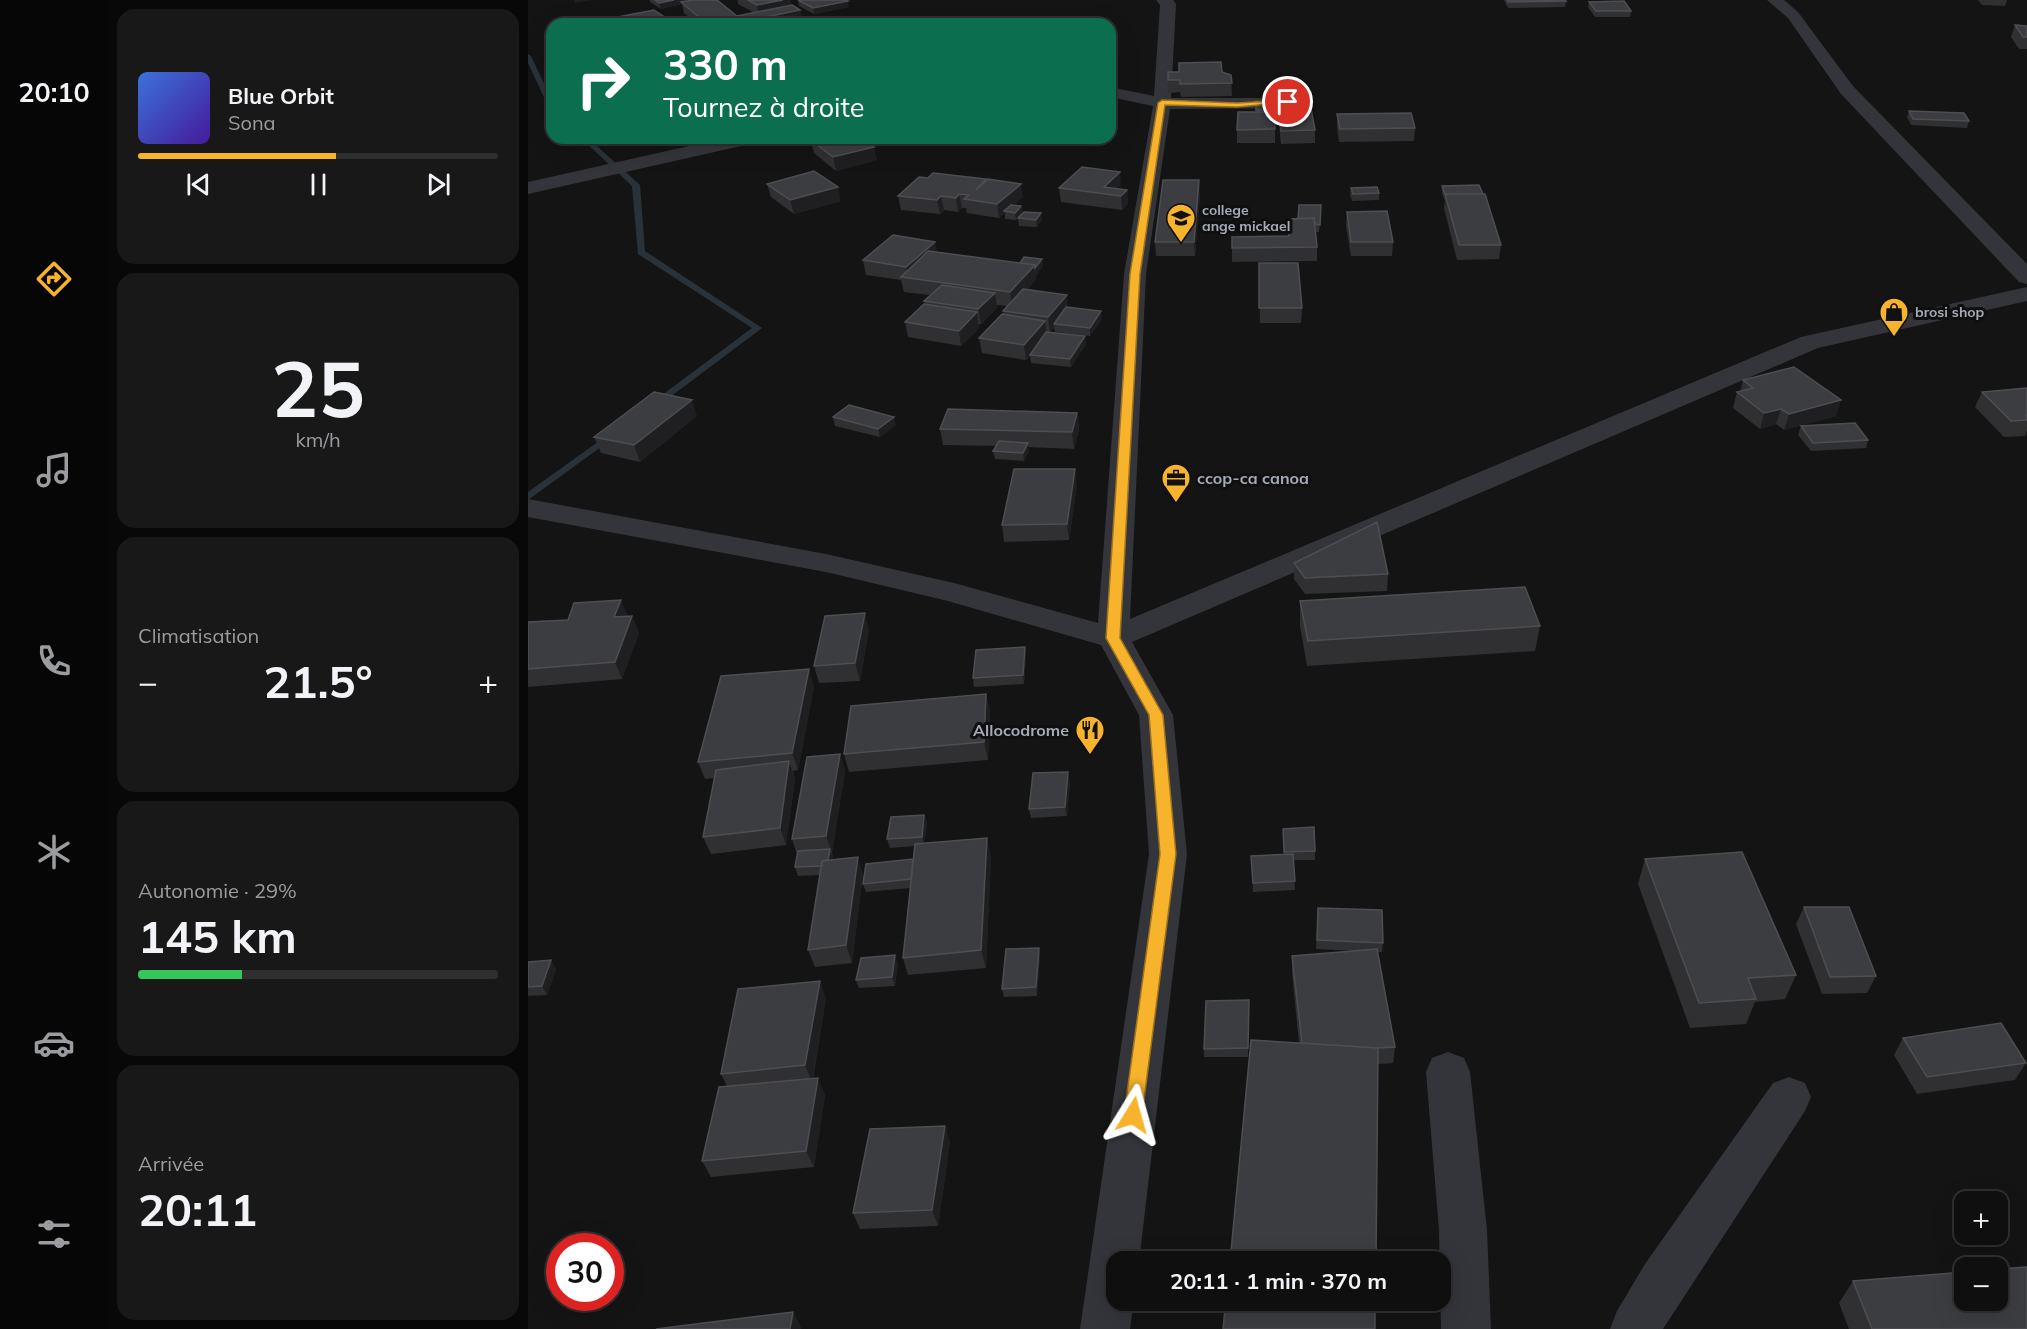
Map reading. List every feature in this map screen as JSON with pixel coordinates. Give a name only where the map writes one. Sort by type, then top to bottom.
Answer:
[{"type":"street","points":[[1105,1329],[1168,854],[1156,715],[1113,638],[1135,274],[1162,103],[1168,4],[1164,0]]},
{"type":"street","points":[[528,508],[826,563],[954,593],[1113,638],[1810,342],[2026,291],[1847,90],[1793,15],[1775,0]]},
{"type":"street","points":[[1116,93],[1162,103],[1308,103]]},
{"type":"street","points":[[528,189],[724,144]]},
{"type":"street","points":[[1448,1072],[1463,1230],[1466,1329]]},
{"type":"street","points":[[1635,1329],[1663,1282],[1789,1097]]},
{"type":"building","points":[[655,0],[674,0],[659,3]]},
{"type":"building","points":[[717,0],[738,17],[700,18],[681,2]]},
{"type":"building","points":[[748,0],[783,0],[757,5]]},
{"type":"building","points":[[798,0],[846,0],[848,1],[813,8]]},
{"type":"building","points":[[1507,0],[1565,0],[1566,1],[1508,2]]},
{"type":"building","points":[[1624,1],[1631,11],[1596,11],[1589,2]]},
{"type":"building","points":[[792,5],[800,10],[762,18],[738,18],[737,16]]},
{"type":"building","points":[[654,10],[666,18],[619,18]]},
{"type":"building","points":[[2015,25],[2027,26],[2027,37],[2023,37]]},
{"type":"building","points":[[1221,62],[1222,72],[1231,75],[1232,83],[1180,84],[1180,80],[1168,80],[1168,72],[1179,72],[1179,63]]},
{"type":"building","points":[[1309,100],[1309,103],[1278,104],[1278,110],[1256,110],[1256,101]]},
{"type":"building","points":[[1310,103],[1315,130],[1281,131],[1278,104]]},
{"type":"building","points":[[1909,111],[1964,113],[1969,121],[1913,119]]},
{"type":"building","points":[[1238,112],[1275,112],[1275,129],[1237,130]]},
{"type":"building","points":[[1411,113],[1415,128],[1340,129],[1337,114]]},
{"type":"building","points":[[816,144],[868,144],[874,147],[833,157]]},
{"type":"building","points":[[1082,167],[1120,172],[1104,187],[1127,190],[1121,196],[1059,188]]},
{"type":"building","points":[[814,171],[838,187],[790,200],[767,184]]},
{"type":"building","points":[[933,173],[986,179],[976,190],[988,179],[1021,184],[997,204],[964,199],[969,195],[959,194],[956,198],[941,196],[937,200],[898,196],[919,177],[928,178]]},
{"type":"building","points":[[1163,180],[1199,180],[1194,242],[1155,242]]},
{"type":"building","points":[[1479,185],[1483,194],[1445,194],[1442,186]]},
{"type":"building","points":[[1377,187],[1379,193],[1353,194],[1351,188]]},
{"type":"building","points":[[1445,194],[1485,194],[1501,245],[1459,245]]},
{"type":"building","points":[[1011,205],[1021,206],[1015,213],[1004,211]]},
{"type":"building","points":[[1299,205],[1321,205],[1320,225],[1315,224],[1314,218],[1298,219]]},
{"type":"building","points":[[1387,211],[1393,242],[1351,242],[1347,212]]},
{"type":"building","points":[[1024,212],[1041,213],[1036,220],[1018,218]]},
{"type":"building","points":[[1314,218],[1317,247],[1232,248],[1232,237],[1289,236],[1288,219]]},
{"type":"building","points":[[893,235],[935,242],[906,267],[863,260]]},
{"type":"building","points":[[928,251],[1035,265],[1010,292],[901,277]]},
{"type":"building","points":[[1024,257],[1042,259],[1035,268],[1035,265],[1020,263]]},
{"type":"building","points":[[1259,263],[1298,263],[1302,308],[1259,308]]},
{"type":"building","points":[[942,285],[995,293],[978,309],[924,301]]},
{"type":"building","points":[[1023,289],[1067,295],[1048,317],[1003,311]]},
{"type":"building","points":[[924,304],[977,312],[959,331],[905,322]]},
{"type":"building","points":[[1066,307],[1101,311],[1090,328],[1054,324]]},
{"type":"building","points":[[1002,314],[1045,321],[1024,345],[979,338]]},
{"type":"building","points":[[1046,332],[1085,336],[1070,359],[1030,355]]},
{"type":"building","points":[[1794,367],[1841,400],[1789,414],[1781,409],[1764,413],[1737,392],[1753,388],[1743,380]]},
{"type":"building","points":[[2027,388],[2027,420],[2011,421],[1982,392]]},
{"type":"building","points":[[654,392],[692,400],[634,445],[594,437]]},
{"type":"building","points":[[849,405],[894,417],[878,429],[833,417]]},
{"type":"building","points":[[948,409],[1077,413],[1072,432],[940,429]]},
{"type":"building","points":[[1855,423],[1868,440],[1813,443],[1801,426]]},
{"type":"building","points":[[999,441],[1028,443],[1023,453],[993,451]]},
{"type":"building","points":[[1014,469],[1075,469],[1067,524],[1002,525]]},
{"type":"building","points":[[1377,522],[1388,574],[1305,578],[1294,563]]},
{"type":"building","points":[[1525,587],[1540,626],[1308,641],[1300,601]]},
{"type":"building","points":[[621,600],[614,617],[632,616],[615,662],[528,669],[528,622],[568,620],[574,603]]},
{"type":"building","points":[[865,613],[855,663],[814,666],[825,616]]},
{"type":"building","points":[[1025,647],[1023,675],[973,678],[976,650]]},
{"type":"building","points":[[809,669],[792,753],[698,762],[721,676]]},
{"type":"building","points":[[986,694],[984,742],[844,754],[851,706]]},
{"type":"building","points":[[840,754],[826,836],[792,839],[807,757]]},
{"type":"building","points":[[789,761],[780,828],[703,837],[716,770]]},
{"type":"building","points":[[1068,772],[1065,807],[1029,809],[1033,773]]},
{"type":"building","points":[[924,815],[922,837],[887,839],[891,817]]},
{"type":"building","points":[[1314,827],[1315,851],[1284,852],[1283,829]]},
{"type":"building","points":[[987,838],[981,950],[903,958],[915,844]]},
{"type":"building","points":[[830,849],[828,860],[822,861],[822,866],[795,867],[798,851]]},
{"type":"building","points":[[1742,852],[1796,975],[1748,978],[1756,999],[1699,1003],[1645,859]]},
{"type":"building","points":[[1293,854],[1295,881],[1253,883],[1251,856]]},
{"type":"building","points":[[858,857],[846,945],[808,950],[822,861]]},
{"type":"building","points":[[913,859],[911,879],[863,884],[866,864]]},
{"type":"building","points":[[1804,907],[1849,907],[1876,976],[1830,977]]},
{"type":"building","points":[[1318,908],[1382,910],[1383,943],[1317,940]]},
{"type":"building","points":[[1039,948],[1036,987],[1002,989],[1006,949]]},
{"type":"building","points":[[1377,949],[1395,1047],[1302,1043],[1292,956]]},
{"type":"building","points":[[895,955],[892,977],[856,980],[861,958]]},
{"type":"building","points":[[551,960],[542,986],[528,987],[528,962]]},
{"type":"building","points":[[820,981],[805,1065],[721,1074],[738,989]]},
{"type":"building","points":[[1249,1000],[1248,1048],[1204,1049],[1206,1001]]},
{"type":"building","points":[[2001,1023],[2026,1063],[1927,1077],[1903,1038]]},
{"type":"building","points":[[1251,1040],[1378,1048],[1376,1251],[1231,1251]]},
{"type":"building","points":[[818,1078],[806,1151],[702,1161],[719,1087]]},
{"type":"building","points":[[945,1126],[932,1210],[853,1213],[870,1129]]},
{"type":"building","points":[[2027,1267],[2027,1329],[1872,1329],[1853,1281],[1954,1273],[1954,1311],[2008,1311],[2008,1268]]},
{"type":"building","points":[[1225,1311],[1375,1311],[1375,1329],[1223,1329]]},
{"type":"building","points":[[793,1312],[790,1329],[656,1329]]},
{"type":"waterway","points":[[528,56],[546,95]]},
{"type":"waterway","points":[[591,144],[636,185],[641,252],[758,328],[655,404]]},
{"type":"waterway","points":[[528,497],[609,437]]},
{"type":"place","name":"college ange mickael","points":[[1181,244]]},
{"type":"place","name":"brosi shop","points":[[1894,338]]},
{"type":"place","name":"ccop-ca canoa","points":[[1176,504]]},
{"type":"place","name":"Allocodrome","points":[[1090,756]]},
{"type":"route","points":[[1133,1115],[1168,854],[1156,715],[1113,638],[1135,274],[1162,103],[1237,105],[1288,102]]}]
